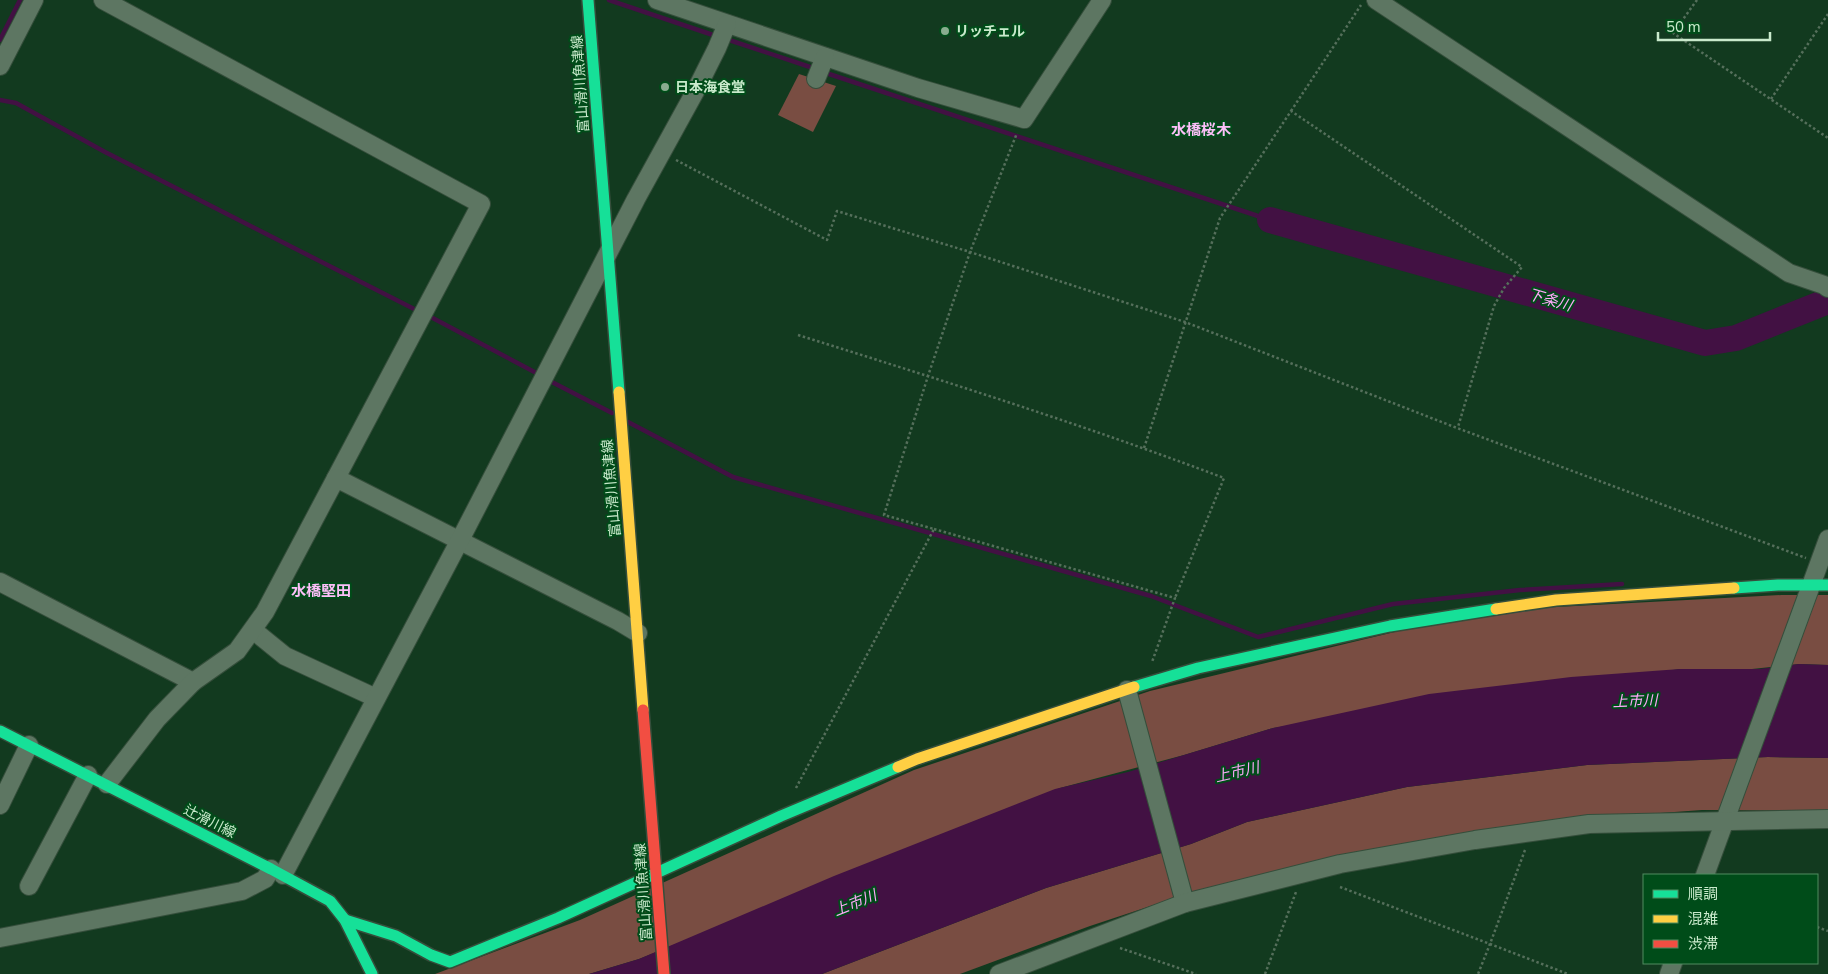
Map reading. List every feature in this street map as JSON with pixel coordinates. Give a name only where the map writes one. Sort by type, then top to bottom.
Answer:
[{"type":"street","points":[[0,66],[34,0]]},
{"type":"street","points":[[103,0],[481,204],[265,612],[237,651],[193,682],[157,719],[106,784]]},
{"type":"street","points":[[657,0],[726,26],[918,88],[1024,119],[1102,0]]},
{"type":"street","points":[[1376,0],[1789,273],[1827,283]]},
{"type":"street","name":"富山滑川魚津線","points":[[588,3],[664,974]]},
{"type":"street","points":[[0,938],[242,891],[277,872],[376,698],[460,540],[717,48],[726,26]]},
{"type":"street","points":[[816,79],[825,57]]},
{"type":"street","points":[[336,478],[618,621],[638,633]]},
{"type":"street","points":[[1705,874],[1727,815],[1820,585],[1819,562],[1828,539]]},
{"type":"street","points":[[0,582],[193,682]]},
{"type":"street","points":[[345,920],[396,936],[431,955],[450,962],[558,918],[781,816],[917,759],[1198,668],[1381,628],[1556,600],[1778,585],[1820,585]]},
{"type":"street","points":[[253,630],[285,656],[376,698]]},
{"type":"street","points":[[1135,687],[1185,903]]},
{"type":"street","name":"辻滑川線","points":[[0,730],[330,901],[345,920],[372,974]]},
{"type":"street","points":[[0,805],[30,745]]},
{"type":"street","points":[[30,886],[88,775]]},
{"type":"street","points":[[999,974],[1185,903],[1340,864],[1466,842],[1589,824],[1727,815],[1828,819]]},
{"type":"path","points":[[1144,448],[1220,218],[1364,0]]},
{"type":"path","points":[[1696,0],[1673,34],[1828,138]]},
{"type":"path","points":[[1771,99],[1828,14]]},
{"type":"path","points":[[1291,111],[1522,267],[1504,288],[1494,306],[1458,428]]},
{"type":"path","points":[[1012,142],[970,252],[928,376],[884,516],[1175,598]]},
{"type":"path","points":[[662,152],[827,240],[837,211],[970,252],[1185,322],[1458,428],[1819,562]]},
{"type":"path","points":[[798,335],[1144,448],[1224,478],[1175,598],[1135,687]]},
{"type":"path","points":[[795,790],[934,529]]},
{"type":"path","points":[[1478,974],[1525,850]]},
{"type":"path","points":[[1265,974],[1302,874]]},
{"type":"path","points":[[1340,887],[1568,974]]},
{"type":"path","points":[[1120,948],[1196,974]]},
{"type":"shaded area","points":[[799,74],[836,86],[813,132],[778,115]]},
{"type":"shaded area","points":[[1782,595],[1828,595],[1828,665],[1799,664],[1752,669],[1680,669],[1273,728],[1184,755],[1060,788],[639,959],[589,974],[435,974],[580,920],[914,770],[1150,691],[1407,629],[1538,608]]},
{"type":"shaded area","points":[[1768,757],[1828,758],[1828,811],[1702,810],[1550,821],[1387,849],[1193,892],[1090,926],[960,974],[822,974],[1046,888],[1191,844],[1247,822],[1407,787],[1587,765]]},
{"type":"water","name":"上市川","points":[[1799,664],[1828,665],[1828,758],[1768,757],[1587,765],[1407,787],[1247,822],[1191,844],[1046,888],[822,974],[589,974],[639,959],[834,876],[1055,789],[1128,772],[1273,728],[1429,694],[1571,677],[1680,669],[1759,669]]},
{"type":"waterway","points":[[0,40],[20,0]]},
{"type":"waterway","points":[[609,0],[716,36]]},
{"type":"waterway","points":[[726,39],[816,69]]},
{"type":"waterway","points":[[823,72],[1270,220]]},
{"type":"waterway","points":[[0,100],[16,103],[105,152],[420,312]]},
{"type":"waterway","name":"下条川","points":[[1270,220],[1705,343],[1736,338],[1828,301]]},
{"type":"waterway","points":[[427,315],[542,376]]},
{"type":"waterway","points":[[548,380],[612,413]]},
{"type":"waterway","points":[[628,422],[733,477],[1151,596],[1258,637],[1393,604],[1520,590],[1622,584]]},
{"type":"traffic: fast","points":[[588,0],[619,392]]},
{"type":"traffic: fast","points":[[1734,588],[1778,585],[1828,585]]},
{"type":"traffic: fast","points":[[1134,687],[1198,668],[1390,626],[1496,609]]},
{"type":"traffic: fast","points":[[0,731],[330,901],[345,920],[372,974]]},
{"type":"traffic: fast","points":[[345,920],[396,936],[431,955],[450,962],[558,918],[781,816],[898,767]]},
{"type":"traffic: slow","points":[[619,392],[643,710]]},
{"type":"traffic: slow","points":[[1496,609],[1556,600],[1734,588]]},
{"type":"traffic: slow","points":[[898,767],[1134,687]]},
{"type":"traffic: jam","points":[[643,710],[664,974]]},
{"type":"place","name":"リッチェル","points":[[945,31]]},
{"type":"place","name":"日本海食堂","points":[[665,87]]},
{"type":"district","name":"水橋桜木","points":[[1201,130]]},
{"type":"district","name":"水橋堅田","points":[[321,591]]}]
